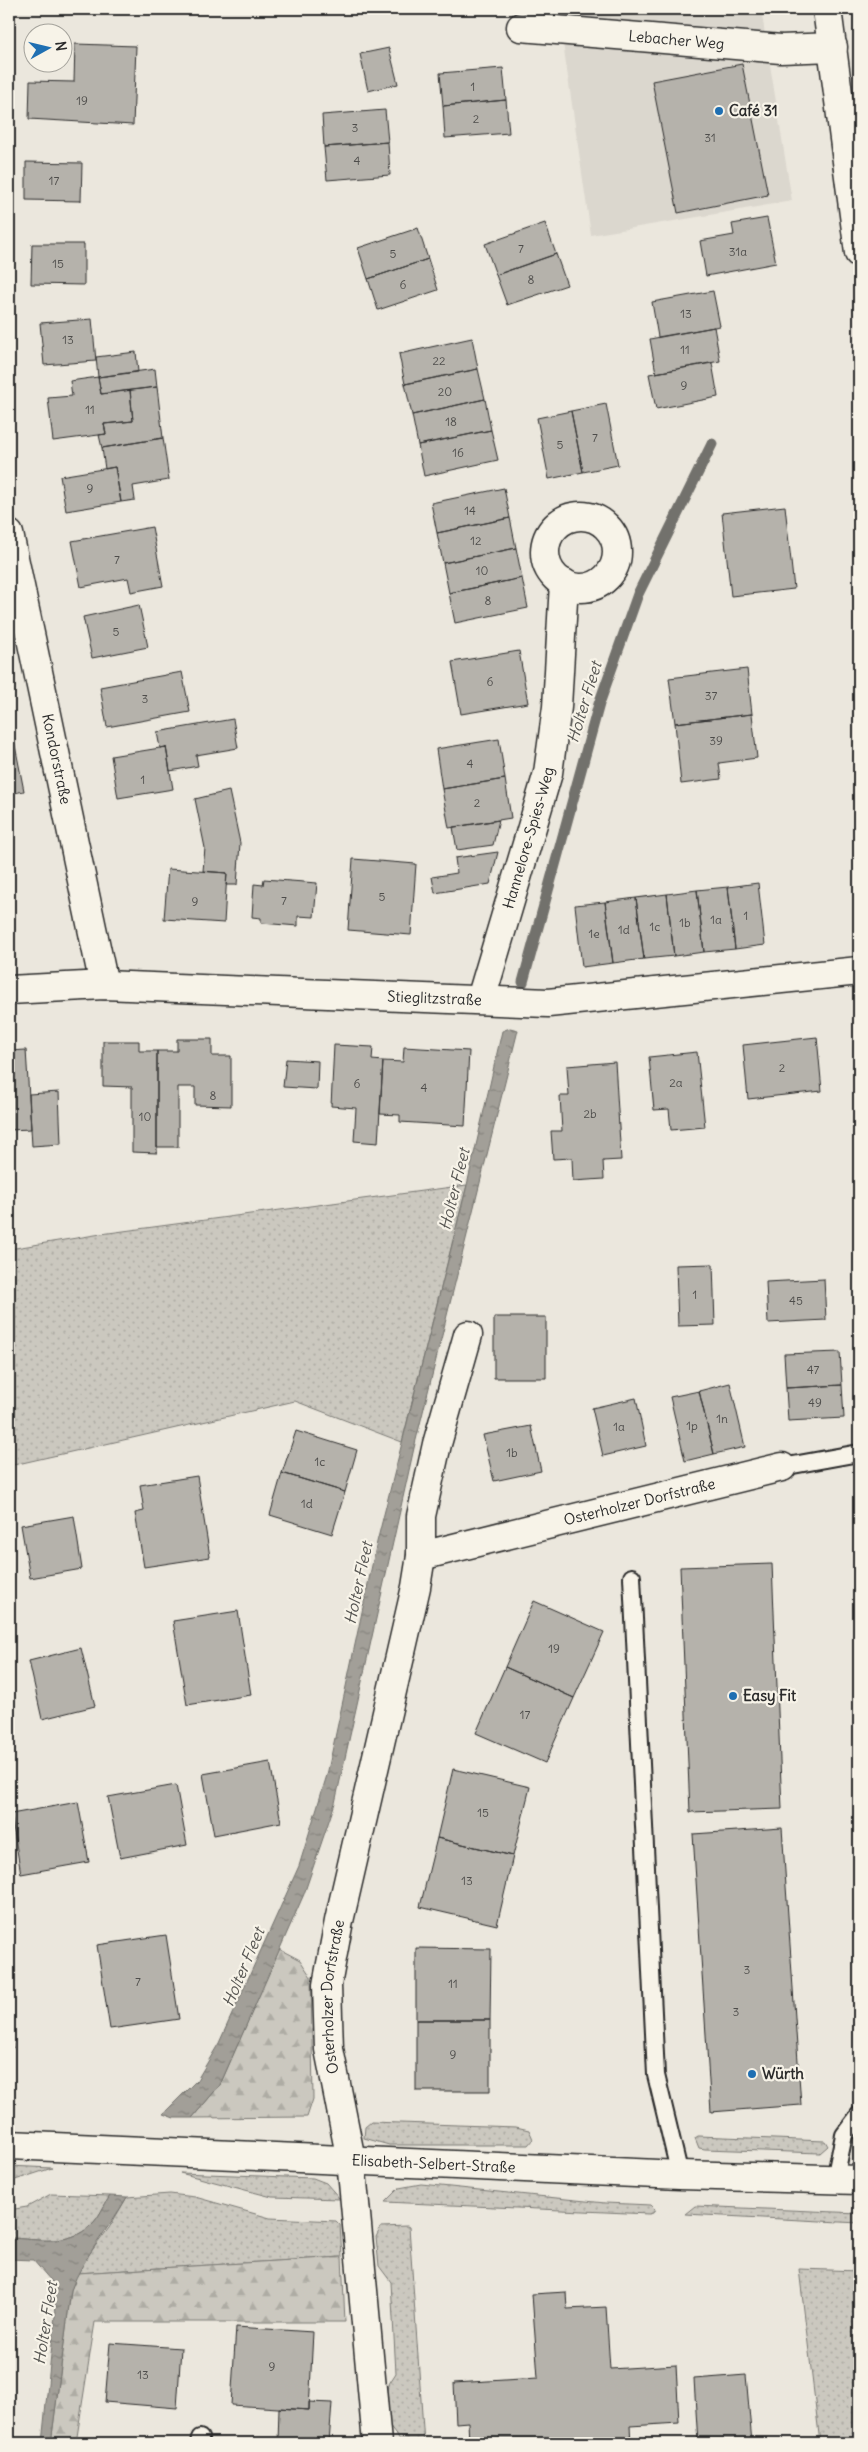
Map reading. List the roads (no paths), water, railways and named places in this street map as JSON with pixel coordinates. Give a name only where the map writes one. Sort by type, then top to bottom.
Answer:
[{"type":"street","points":[[827,9],[859,253]]},
{"type":"street","name":"Lebacher Weg","points":[[521,27],[781,49],[833,47]]},
{"type":"street","name":"Kondorstraße","points":[[9,534],[104,985]]},
{"type":"street","name":"Hannelore-Spies-Weg","points":[[481,999],[548,773],[557,707],[564,583]]},
{"type":"street","name":"Stieglitzstraße","points":[[9,990],[104,985],[548,1003],[859,971]]},
{"type":"street","name":"Osterholzer Dorfstraße","points":[[377,2443],[351,2160],[329,2049],[327,1985],[339,1921],[421,1556],[420,1516],[437,1444],[468,1335]]},
{"type":"street","name":"Osterholzer Dorfstraße","points":[[421,1556],[782,1467]]},
{"type":"street","name":"Elisabeth-Selbert-Straße","points":[[9,2146],[680,2175],[847,2180]]},
{"type":"lane","name":"Osterholzer Dorfstraße","points":[[782,1467],[859,1453]]},
{"type":"lane","points":[[632,1578],[656,2075],[680,2175]]},
{"type":"lane","points":[[847,2180],[844,2135],[859,2115]]},
{"type":"water","points":[[510,1028],[518,1030],[414,1448],[335,1803],[304,1894],[220,2085],[192,2118],[174,2118],[163,2114],[197,2080],[219,2043],[299,1866],[327,1775],[377,1542],[467,1185],[502,1031]]},
{"type":"water","points":[[110,2196],[127,2197],[83,2265],[71,2290],[51,2443],[42,2443],[55,2315],[52,2282],[33,2260],[9,2259],[9,2238],[52,2240],[73,2236],[82,2232],[94,2222]]},
{"type":"waterway","name":"Holter Fleet","points":[[523,982],[599,704],[638,594],[712,444]]},
{"type":"place","name":"Café 31","points":[[719,111]]},
{"type":"place","name":"Easy Fit","points":[[733,1696]]},
{"type":"place","name":"Würth","points":[[752,2074]]}]
